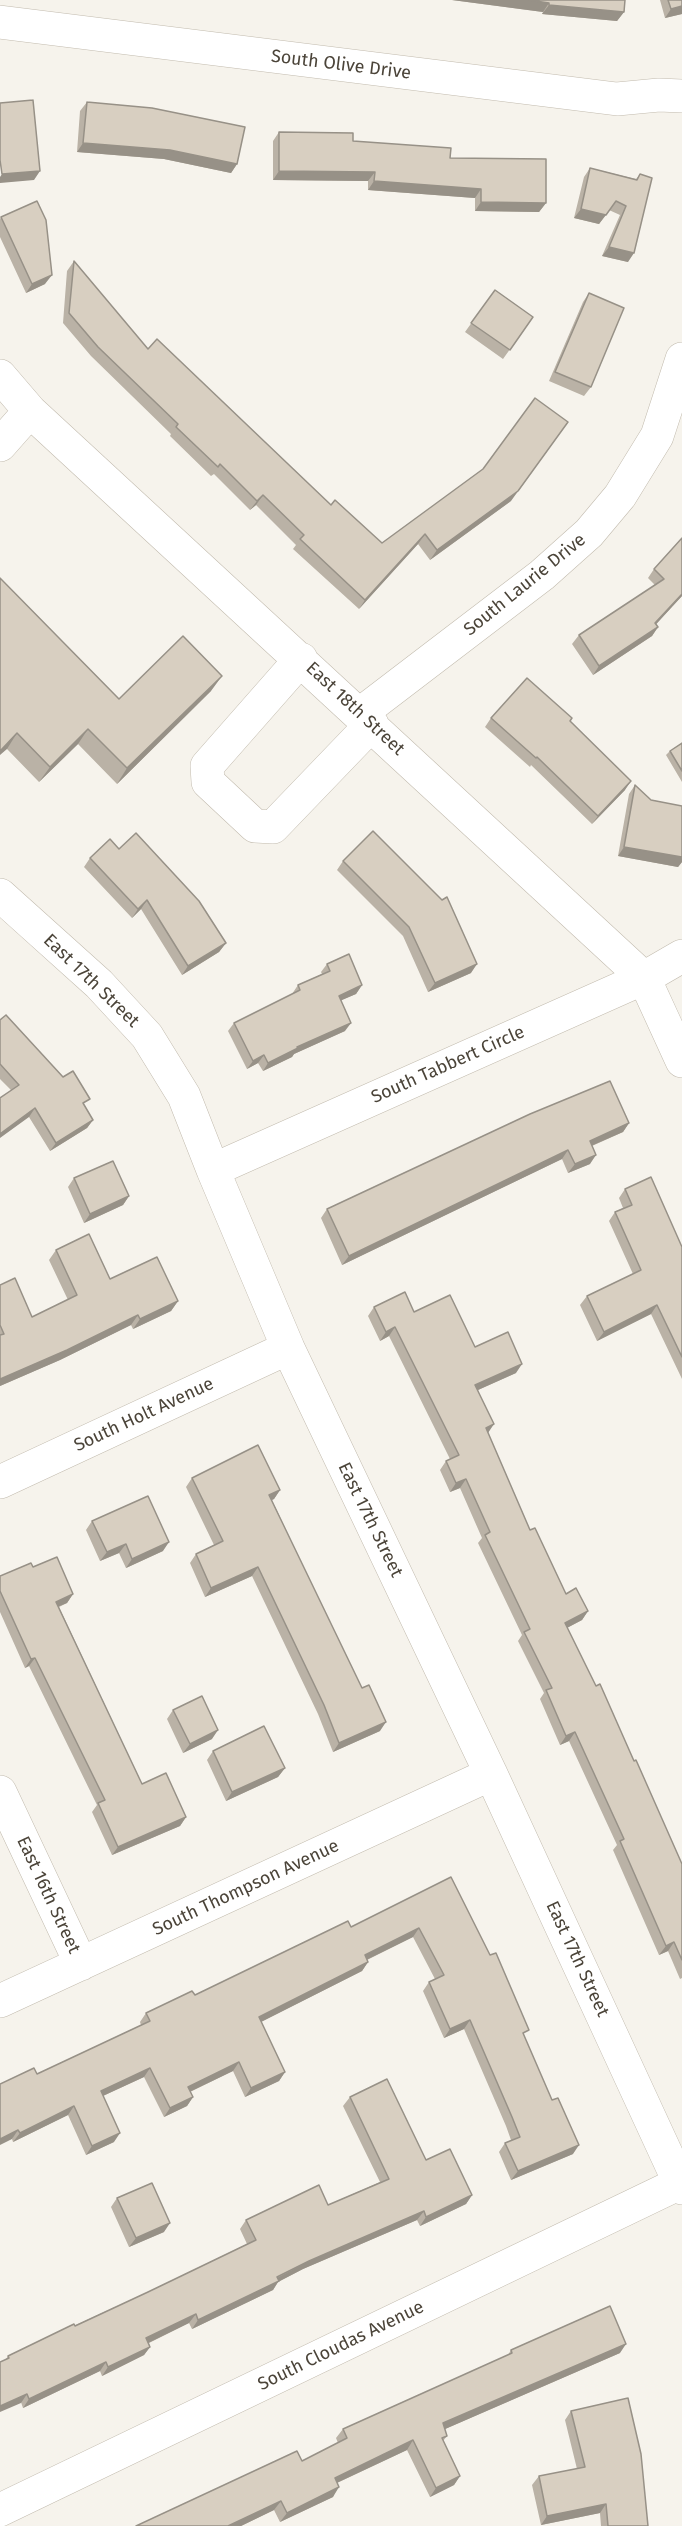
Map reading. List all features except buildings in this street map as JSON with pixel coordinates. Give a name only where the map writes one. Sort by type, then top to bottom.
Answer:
[{"type":"street","name":"South Olive Drive","points":[[0,22],[617,99],[659,95],[682,96]]},
{"type":"street","name":"South Laurie Drive","points":[[301,659],[207,766],[208,782],[255,826],[273,827],[366,719],[542,575],[589,533],[620,496],[657,436],[682,359]]},
{"type":"street","name":"East 18th Street","points":[[0,376],[30,411],[644,978],[682,1061]]},
{"type":"street","points":[[0,445],[30,411]]},
{"type":"street","name":"East 17th Street","points":[[0,895],[99,984],[147,1036],[184,1096],[288,1348],[491,1774],[682,2183],[682,2188]]},
{"type":"street","name":"South Tabbert Circle","points":[[213,1170],[644,978],[682,956]]},
{"type":"street","name":"South Holt Avenue","points":[[0,1482],[288,1348]]},
{"type":"street","name":"South Thompson Avenue","points":[[0,2001],[491,1774]]},
{"type":"street","name":"East 16th Street","points":[[0,1792],[81,1964]]},
{"type":"street","name":"South Cloudas Avenue","points":[[0,2510],[682,2183]]}]
